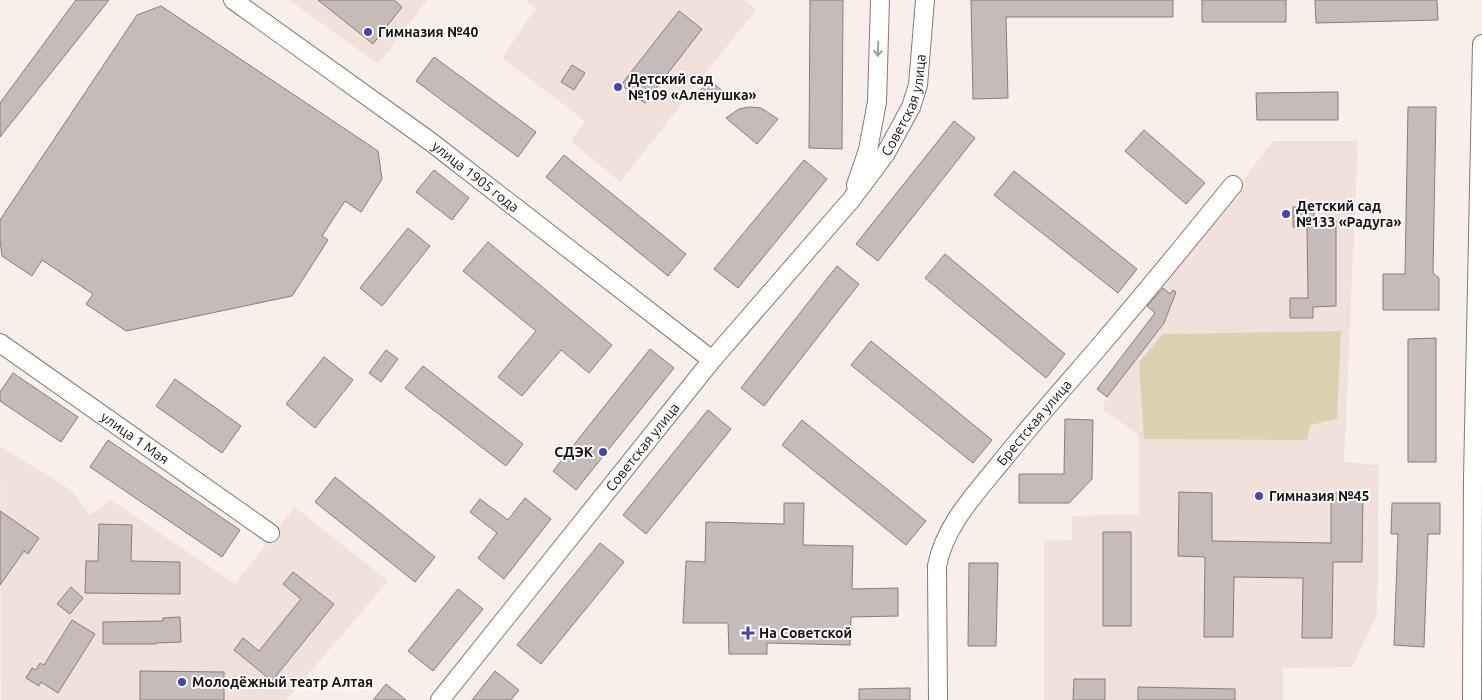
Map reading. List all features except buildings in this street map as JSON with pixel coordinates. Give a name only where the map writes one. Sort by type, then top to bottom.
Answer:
[{"type":"street","name":"улица 1905 года","points":[[233,0],[431,142],[712,360]]},
{"type":"street","name":"Советская улица","points":[[851,200],[868,150],[877,102],[880,0]]},
{"type":"street","name":"Советская улица","points":[[440,700],[712,360],[851,200],[886,153],[911,107],[918,85],[925,0]]},
{"type":"street","points":[[1472,700],[1477,502],[1482,44]]},
{"type":"street","name":"Брестская улица","points":[[938,700],[937,566],[945,539],[973,496],[1164,271],[1232,185]]},
{"type":"street","name":"улица 1 Мая","points":[[0,344],[270,533]]},
{"type":"shaded area","name":"Гимназия №40","points":[[289,0],[427,0],[378,64]]},
{"type":"shaded area","name":"Детский сад №109 «Аленушка»","points":[[525,0],[744,0],[756,9],[620,182],[571,141],[585,122],[502,58],[536,8]]},
{"type":"shaded area","name":"Гимназия №45","points":[[1273,141],[1358,141],[1344,462],[1379,465],[1377,615],[1352,667],[1283,668],[1283,700],[1044,700],[1044,541],[1072,540],[1072,516],[1139,514],[1139,435],[1102,409],[1107,397],[1164,323],[1174,297],[1161,286]]},
{"type":"shaded area","points":[[1341,331],[1337,419],[1310,425],[1307,440],[1144,439],[1139,362],[1163,334]]},
{"type":"shaded area","points":[[0,446],[71,490],[90,515],[111,500],[235,584],[295,507],[388,581],[286,700],[1,700]]},
{"type":"place","name":"Гимназия №40","points":[[368,32]]},
{"type":"place","name":"Детский сад №109 «Аленушка»","points":[[618,87]]},
{"type":"place","name":"Детский сад №133 «Радуга»","points":[[1286,214]]},
{"type":"place","name":"СДЭК","points":[[603,452]]},
{"type":"place","name":"Гимназия №45","points":[[1259,496]]},
{"type":"place","name":"На Советской","points":[[748,633]]},
{"type":"place","name":"Молодёжный театр Алтая","points":[[182,682]]}]
